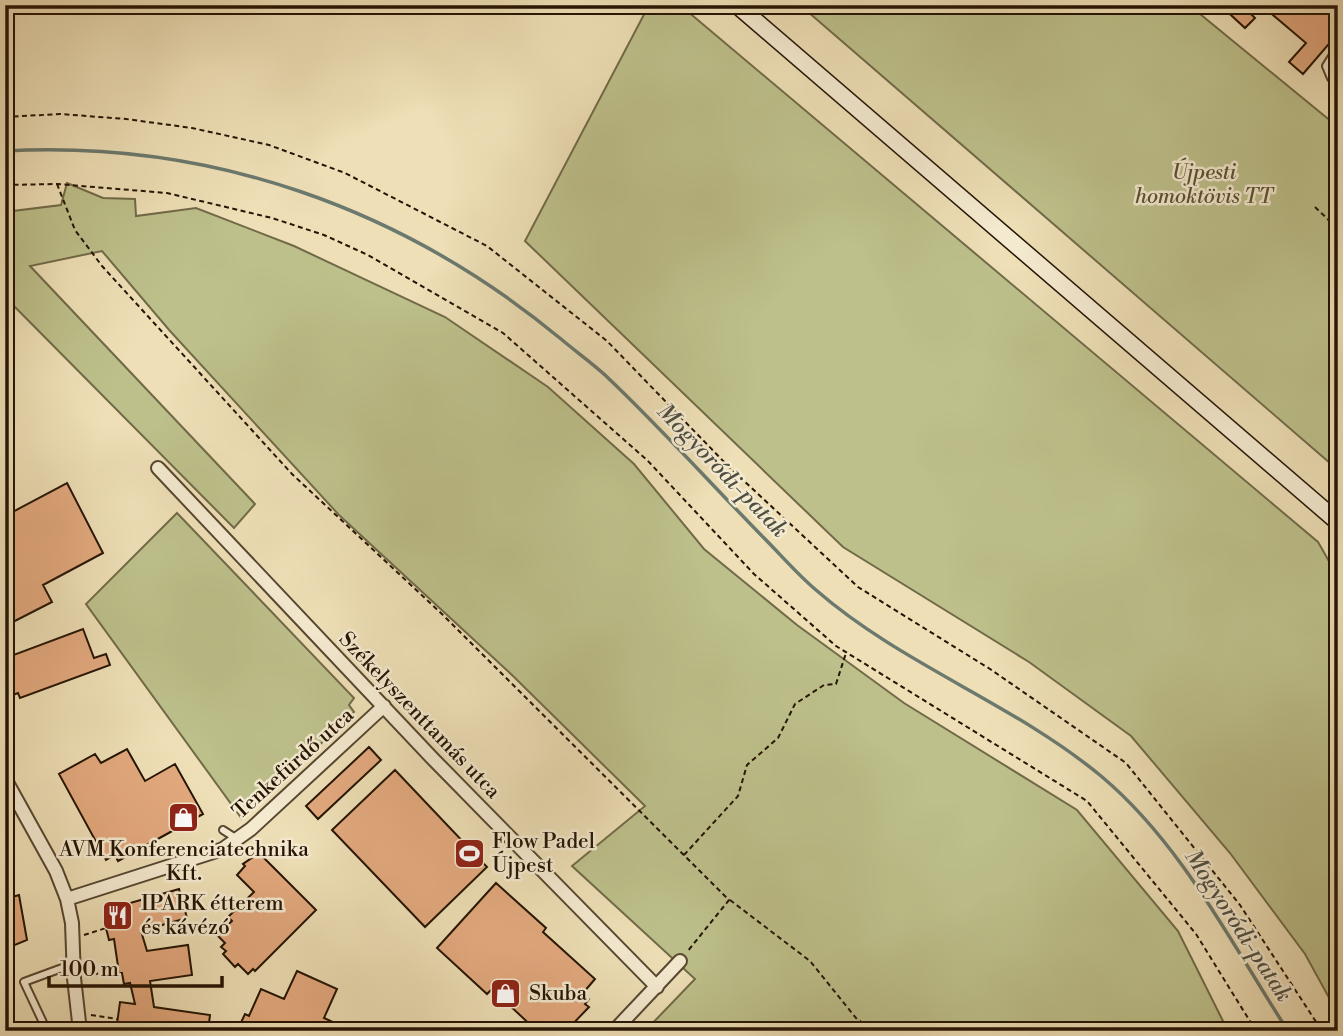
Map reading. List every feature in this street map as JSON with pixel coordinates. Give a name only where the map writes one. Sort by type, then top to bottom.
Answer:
[{"type":"main road","points":[[737,5],[1338,522]]},
{"type":"street","name":"Székelyszenttamás utca","points":[[158,468],[657,987]]},
{"type":"street","name":"Tenkefürdő utca","points":[[67,899],[223,849],[251,829],[384,706]]},
{"type":"street","points":[[5,779],[56,871],[67,899],[74,939],[73,971],[80,1031]]},
{"type":"street","points":[[614,1031],[680,961]]},
{"type":"lane","points":[[1338,47],[1326,66],[1331,78],[1338,83]]},
{"type":"lane","points":[[223,830],[237,839]]},
{"type":"lane","points":[[47,1031],[24,982],[73,971]]},
{"type":"path","points":[[5,117],[60,114],[126,119],[192,128],[269,145],[345,173],[487,246],[607,341],[728,466],[858,587],[990,669],[1126,763],[1240,905],[1322,1031]]},
{"type":"path","points":[[5,185],[57,184],[167,193],[272,218],[324,235],[368,255],[503,334],[647,460],[754,574],[846,652],[1087,801],[1196,934],[1256,1031]]},
{"type":"path","points":[[57,184],[75,230],[102,266],[292,474],[443,615],[729,900],[810,961],[856,1018],[873,1031]]},
{"type":"path","points":[[1315,207],[1338,229]]},
{"type":"path","points":[[684,855],[738,796],[747,765],[778,738],[795,704],[824,685],[836,684],[846,652]]},
{"type":"path","points":[[680,961],[729,900]]},
{"type":"path","points":[[74,939],[106,928]]},
{"type":"path","points":[[73,971],[118,970]]},
{"type":"path","points":[[78,1013],[117,1019]]},
{"type":"green space","points":[[649,5],[680,5],[1318,542],[1338,577],[1338,1014],[1305,954],[1230,853],[1131,736],[1029,662],[843,547],[525,241]]},
{"type":"green space","name":"Újpesti homoktövis TT","points":[[800,5],[1189,5],[1338,127],[1338,470]]},
{"type":"green space","points":[[67,183],[103,198],[135,199],[136,216],[196,208],[294,246],[445,317],[548,387],[634,464],[704,549],[797,625],[904,703],[1077,810],[1178,931],[1228,1031],[645,1031],[695,979],[572,866],[645,806],[512,675],[339,515],[170,331],[102,251],[30,266],[255,504],[234,528],[5,297],[5,212],[61,205]]},
{"type":"green space","points":[[177,513],[354,698],[349,705],[354,712],[242,819],[86,604]]},
{"type":"building","points":[[1220,5],[1242,5],[1255,18],[1245,28]]},
{"type":"building","points":[[1281,5],[1312,5],[1318,10],[1322,5],[1329,5],[1338,13],[1338,25],[1330,34],[1334,38],[1303,74],[1289,62],[1306,43],[1273,15]]},
{"type":"building","points":[[67,483],[103,553],[43,585],[52,602],[5,626],[5,604],[13,600],[5,584],[5,516]]},
{"type":"building","points":[[83,629],[94,658],[106,654],[110,665],[20,698],[18,693],[5,698],[5,669],[11,666],[8,657]]},
{"type":"building","points":[[369,747],[381,760],[318,819],[306,806]]},
{"type":"building","points":[[127,749],[145,781],[175,764],[203,814],[118,861],[115,855],[106,860],[59,774],[95,754],[101,763]]},
{"type":"building","points":[[395,770],[487,867],[425,927],[332,830]]},
{"type":"building","points":[[259,853],[316,910],[255,971],[253,969],[248,974],[238,964],[235,967],[223,954],[226,951],[221,947],[225,943],[217,935],[232,921],[228,917],[254,892],[237,875],[245,866],[243,864]]},
{"type":"building","points":[[496,883],[546,928],[543,932],[595,979],[583,993],[589,999],[585,1004],[589,1007],[568,1029],[564,1026],[559,1031],[552,1025],[546,1031],[537,1031],[492,989],[487,994],[437,948]]},
{"type":"building","points":[[179,889],[187,918],[141,931],[147,951],[188,945],[192,975],[150,981],[154,1007],[210,1015],[208,1031],[116,1031],[120,1002],[135,1004],[130,983],[124,984],[122,973],[119,973],[114,939],[109,940],[104,920],[109,909]]},
{"type":"building","points":[[19,895],[27,940],[5,949],[5,899]]},
{"type":"building","points":[[297,971],[337,989],[324,1018],[352,1031],[237,1031],[245,1014],[249,1016],[261,989],[284,999]]},
{"type":"waterway","name":"Mogyoródi-patak","points":[[5,151],[82,151],[157,157],[230,171],[301,192],[370,219],[436,253],[500,293],[605,375],[796,571],[849,617],[1067,750],[1130,803],[1181,863],[1204,896],[1288,1031]]},
{"type":"place","name":"AVM Konferenciatechnika Kft.","points":[[184,817]]},
{"type":"place","name":"Flow Padel Újpest","points":[[469,853]]},
{"type":"place","name":"IPARK étterem és kávézó","points":[[118,915]]},
{"type":"place","name":"Skuba","points":[[506,993]]}]
